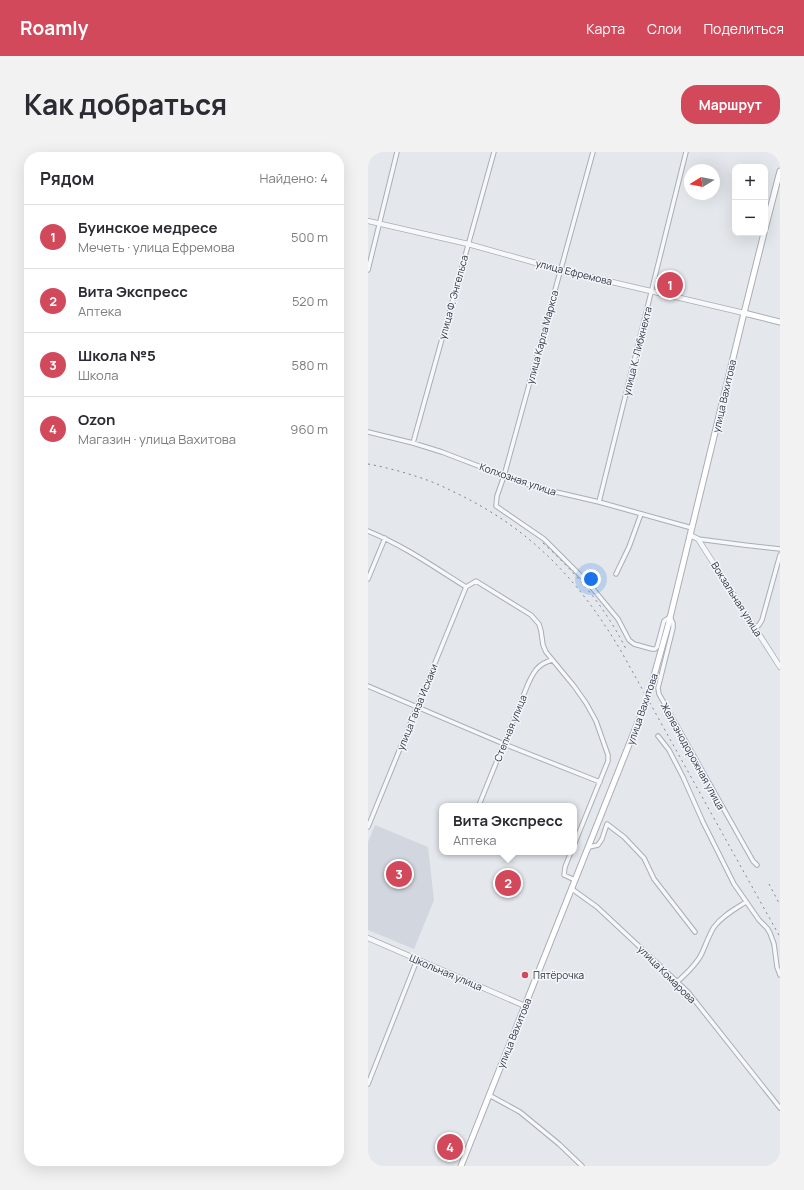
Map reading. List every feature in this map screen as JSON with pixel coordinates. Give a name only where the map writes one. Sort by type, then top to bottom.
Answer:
[{"type":"main road","points":[[768,217],[780,171]]},
{"type":"main road","name":"улица Вахитова","points":[[461,1166],[644,709],[670,617],[763,236]]},
{"type":"main road","name":"улица Ефремова","points":[[744,313],[780,322]]},
{"type":"street","points":[[368,270],[397,152]]},
{"type":"street","name":"улица Ф. Энгельса","points":[[413,443],[494,152]]},
{"type":"street","name":"улица Карла Маркса","points":[[593,152],[504,476],[497,496],[496,506],[544,539],[589,584],[618,619],[629,640],[634,644],[652,650],[655,649],[657,647],[664,621],[670,617]]},
{"type":"street","name":"улица К. Либкнехта","points":[[598,502],[686,152]]},
{"type":"street","name":"улица Ефремова","points":[[368,221],[468,244],[561,270],[744,313]]},
{"type":"street","name":"Колхозная улица","points":[[368,432],[442,452],[543,490],[598,502],[692,528]]},
{"type":"street","points":[[616,574],[629,547],[641,514]]},
{"type":"street","points":[[368,531],[385,538],[466,586],[476,581],[531,615],[539,624],[543,645],[546,652],[586,703],[596,721],[608,755],[608,761],[577,838]]},
{"type":"street","points":[[690,535],[698,539],[744,546],[780,549]]},
{"type":"street","points":[[368,579],[385,538]]},
{"type":"street","name":"Вокзальная улица","points":[[698,539],[780,667]]},
{"type":"street","points":[[755,628],[762,620],[780,555]]},
{"type":"street","name":"улица Гаяза Исхаки","points":[[368,827],[466,586]]},
{"type":"street","name":"Железнодорожная улица","points":[[670,617],[673,623],[673,628],[658,688],[659,694],[756,865]]},
{"type":"street","name":"Степная улица","points":[[480,803],[533,674],[544,662],[552,660]]},
{"type":"street","points":[[368,686],[504,744],[600,782]]},
{"type":"street","points":[[658,736],[669,750],[683,777],[703,822],[734,884],[770,933],[774,944],[777,967],[780,975]]},
{"type":"street","points":[[588,847],[598,845],[602,839],[607,824],[614,828],[644,858],[654,879],[694,932]]},
{"type":"street","points":[[570,855],[564,875],[575,880]]},
{"type":"street","name":"улица Комарова","points":[[572,889],[597,907],[688,992],[780,1108]]},
{"type":"street","points":[[677,982],[688,973],[701,955],[706,942],[718,922],[746,902]]},
{"type":"street","name":"Школьная улица","points":[[368,938],[525,1006]]},
{"type":"street","points":[[368,1084],[417,960]]},
{"type":"street","points":[[489,1095],[520,1112],[559,1144],[582,1166]]},
{"type":"shaded area","points":[[375,825],[428,847],[434,900],[414,949],[368,930],[368,842]]},
{"type":"railway","points":[[368,464],[425,479],[481,506],[529,539],[570,579],[588,601],[621,651],[780,937]]},
{"type":"railway","points":[[543,543],[568,567],[590,592],[609,619],[626,649]]},
{"type":"railway","points":[[769,884],[780,905]]},
{"type":"place","name":"Буинское медресе","points":[[670,285]]},
{"type":"place","name":"Школа №5","points":[[399,874]]},
{"type":"place","name":"Вита Экспресс","points":[[508,883]]},
{"type":"place","name":"Пятёрочка","points":[[525,975]]},
{"type":"place","name":"Ozon","points":[[450,1147]]}]
